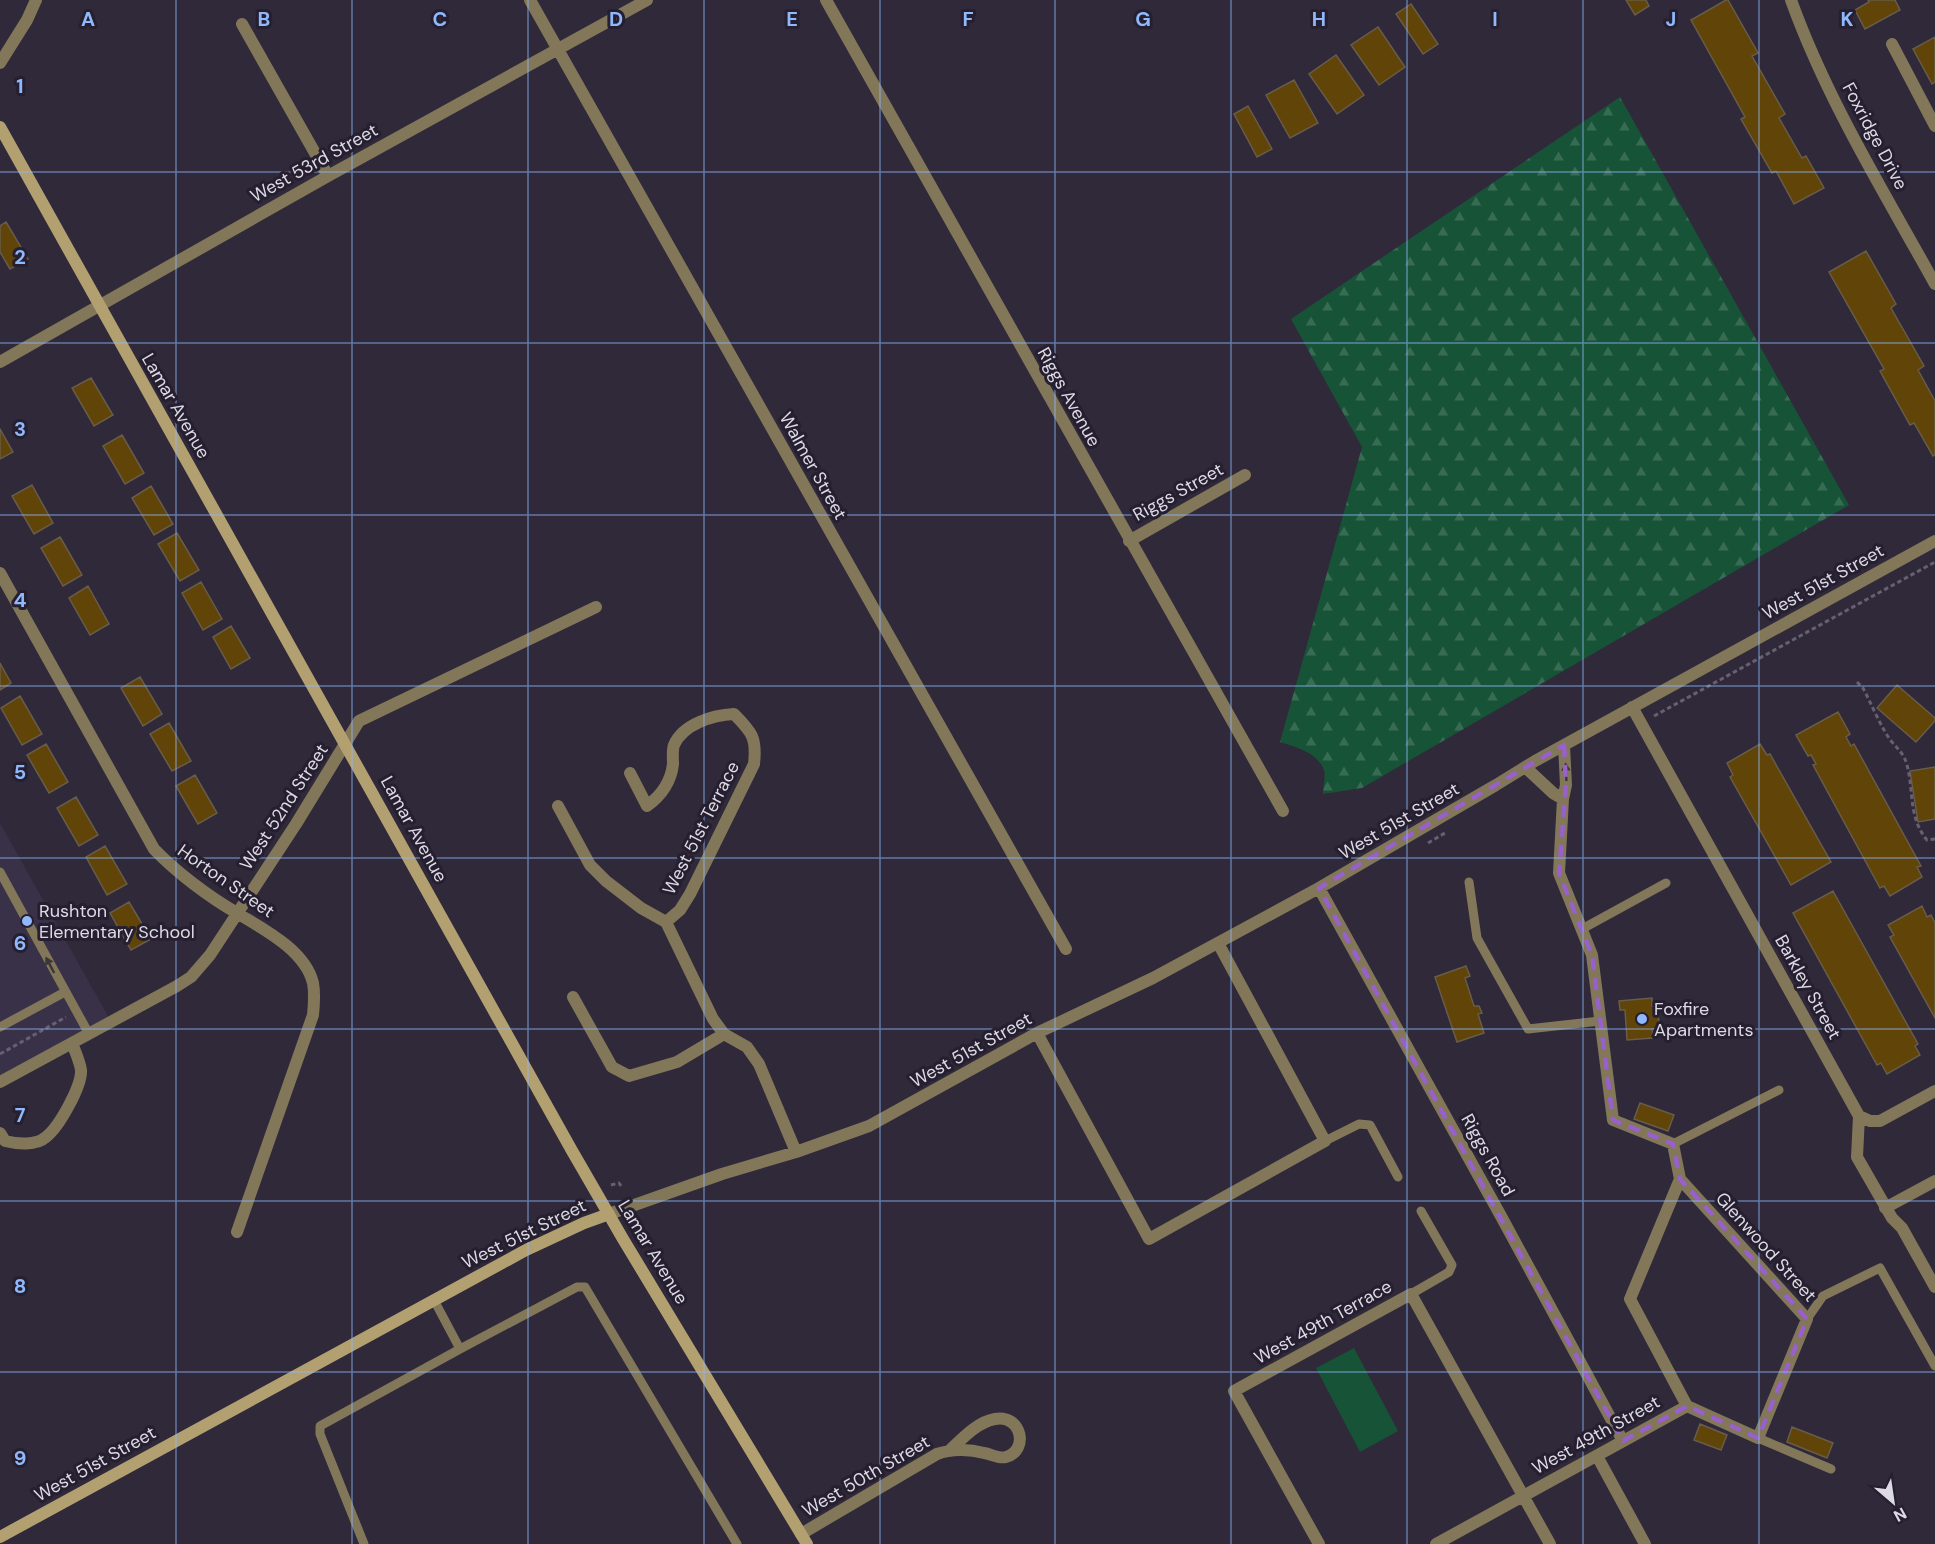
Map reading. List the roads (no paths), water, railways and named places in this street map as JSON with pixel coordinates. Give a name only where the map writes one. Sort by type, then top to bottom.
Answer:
[{"type":"street","points":[[0,63],[27,20],[36,0]]},
{"type":"street","name":"Walmer Street","points":[[530,0],[1066,949]]},
{"type":"street","name":"West 53rd Street","points":[[0,362],[328,176],[647,0]]},
{"type":"street","name":"Riggs Avenue","points":[[826,0],[1283,811]]},
{"type":"street","name":"Foxridge Drive","points":[[1791,0],[1804,34],[1841,112],[1935,284]]},
{"type":"street","points":[[242,24],[328,176]]},
{"type":"street","points":[[1892,44],[1933,122]]},
{"type":"street","name":"Lamar Avenue","points":[[0,126],[571,1149],[804,1539]]},
{"type":"street","name":"Riggs Street","points":[[1129,541],[1245,475]]},
{"type":"street","name":"West 51st Street","points":[[0,1537],[526,1250],[584,1223],[722,1174],[796,1152],[869,1126],[1036,1034],[1145,982],[1319,888],[1525,766],[1935,541]]},
{"type":"street","name":"Horton Street","points":[[0,573],[154,849],[177,872],[236,913],[273,935],[295,954],[313,983],[313,1016],[237,1232]]},
{"type":"street","name":"West 52nd Street","points":[[0,1082],[191,977],[210,955],[363,718],[596,607]]},
{"type":"street","name":"Barkley Street","points":[[1632,707],[1859,1116]]},
{"type":"street","name":"West 51st Terrace","points":[[630,773],[646,806],[658,798],[669,780],[673,747],[681,735],[700,722],[718,715],[734,714],[748,728],[756,746],[754,764],[690,894],[680,910],[666,922]]},
{"type":"street","points":[[1564,745],[1566,785],[1563,799],[1559,873],[1592,955],[1613,1120],[1673,1144],[1680,1179],[1630,1299],[1687,1406],[1758,1438]]},
{"type":"street","points":[[1525,766],[1553,793],[1563,799]]},
{"type":"street","points":[[558,806],[590,865],[606,881],[641,908],[666,922],[713,1019],[724,1034],[747,1047],[759,1064],[796,1152]]},
{"type":"street","name":"Riggs Road","points":[[1319,888],[1623,1441]]},
{"type":"street","points":[[1036,1034],[1149,1239],[1325,1141],[1218,943]]},
{"type":"street","points":[[573,997],[612,1067],[629,1076],[677,1062],[724,1034]]},
{"type":"street","points":[[0,1133],[5,1141],[20,1144],[45,1138],[56,1125],[76,1090],[81,1071],[72,1043]]},
{"type":"street","points":[[1935,1091],[1880,1121],[1870,1121],[1859,1116],[1857,1157],[1885,1208],[1902,1228],[1935,1287]]},
{"type":"street","name":"Glenwood Street","points":[[1680,1179],[1807,1319],[1758,1438]]},
{"type":"street","points":[[1885,1208],[1935,1180]]},
{"type":"street","name":"West 49th Terrace","points":[[1319,1544],[1234,1392],[1411,1294],[1523,1496]]},
{"type":"street","name":"West 49th Street","points":[[1436,1544],[1687,1406]]},
{"type":"street","name":"West 50th Street","points":[[804,1539],[925,1459],[949,1451],[982,1452],[1005,1457],[1016,1451],[1020,1441],[1019,1434],[1013,1423],[1006,1419],[995,1419],[975,1428],[949,1451]]},
{"type":"street","points":[[1597,1456],[1645,1544]]},
{"type":"street","name":"West 49th Street","points":[[1523,1496],[1550,1544]]},
{"type":"lane","points":[[0,872],[89,1034]]},
{"type":"lane","points":[[1469,882],[1477,938],[1528,1029],[1600,1021]]},
{"type":"lane","points":[[1582,929],[1666,883]]},
{"type":"lane","points":[[0,1027],[65,992]]},
{"type":"lane","points":[[1673,1144],[1779,1090]]},
{"type":"lane","points":[[1325,1141],[1359,1124],[1370,1125],[1398,1177]]},
{"type":"lane","points":[[1411,1294],[1449,1272],[1452,1265],[1421,1211]]},
{"type":"lane","points":[[1807,1319],[1822,1296],[1880,1268],[1935,1366]]},
{"type":"lane","points":[[364,1544],[320,1434],[320,1426],[577,1287],[585,1287],[737,1544]]},
{"type":"lane","points":[[434,1300],[460,1349]]},
{"type":"lane","points":[[1758,1438],[1831,1469]]},
{"type":"place","name":"Rushton Elementary School","points":[[27,921]]},
{"type":"place","name":"Foxfire Apartments","points":[[1642,1019]]}]
